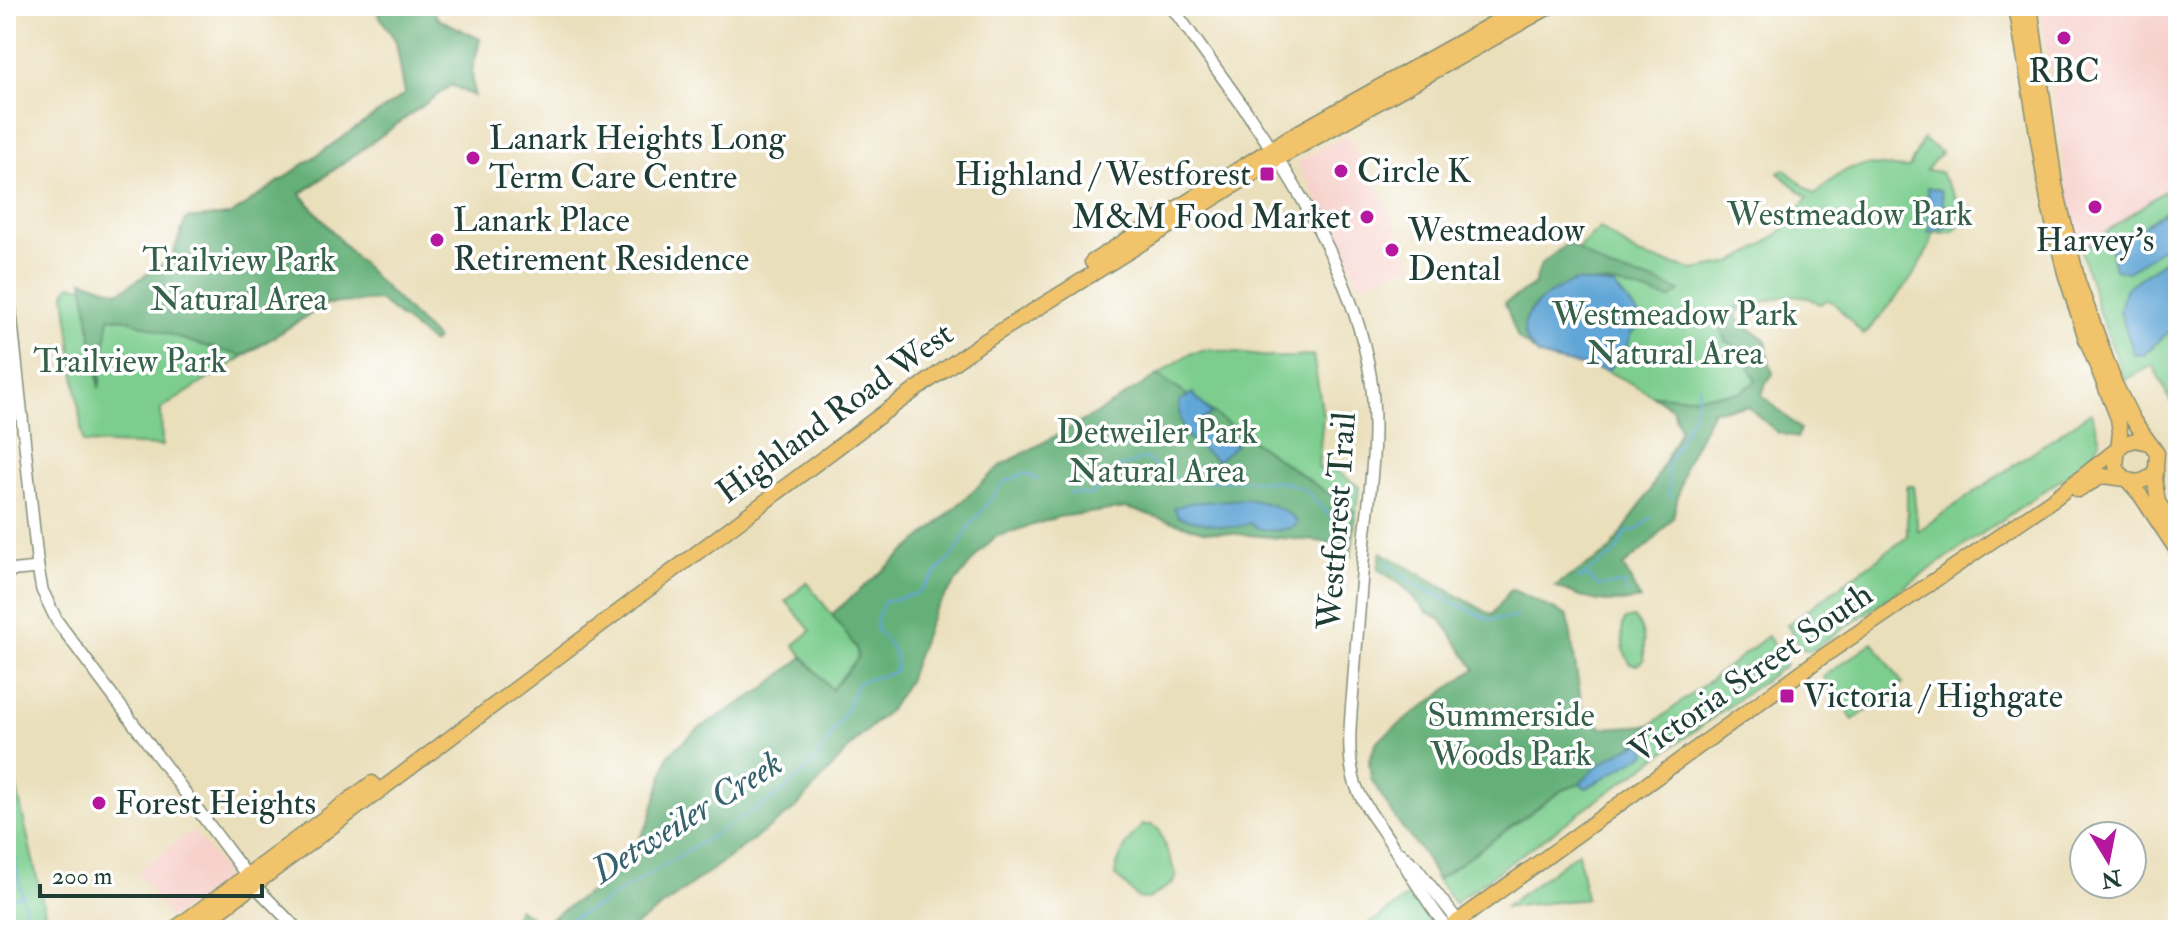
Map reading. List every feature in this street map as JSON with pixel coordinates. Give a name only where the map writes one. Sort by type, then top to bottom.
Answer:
[{"type":"main road","name":"Highland Road West","points":[[173,930],[250,880],[958,347],[1524,6]]},
{"type":"main road","name":"Highland Road West","points":[[1274,154],[1551,6]]},
{"type":"main road","points":[[2016,6],[2049,206],[2076,311],[2118,418],[2120,433],[2116,466],[2141,496],[2178,552]]},
{"type":"main road","points":[[2030,6],[2055,184],[2078,282],[2115,384],[2148,443],[2157,453],[2155,482],[2158,502],[2178,534]]},
{"type":"main road","points":[[2118,451],[2132,440],[2148,443]]},
{"type":"main road","name":"Victoria Street South","points":[[1453,928],[1570,838],[1815,662],[2055,498],[2118,451]]},
{"type":"main road","points":[[2126,479],[2145,481],[2156,470]]},
{"type":"main road","name":"Victoria Street South","points":[[2055,498],[2103,476],[2126,479]]},
{"type":"main road","name":"Highland Road West","points":[[194,930],[250,880]]},
{"type":"street","name":"Westforest Trail","points":[[1171,6],[1274,154],[1338,269],[1356,318],[1375,413],[1350,743],[1356,784],[1368,810],[1394,847],[1415,866],[1453,928]]},
{"type":"street","points":[[6,267],[42,590],[57,621],[250,880],[298,930]]},
{"type":"street","points":[[6,571],[38,568]]},
{"type":"shaded area","points":[[2040,6],[2178,6],[2178,181],[2081,250],[2068,196]]},
{"type":"shaded area","points":[[1346,135],[1390,212],[1413,265],[1362,284],[1297,163]]},
{"type":"shaded area","points":[[193,830],[224,871],[222,881],[171,918],[137,872]]},
{"type":"green space","name":"Trailview Park","points":[[373,6],[432,6],[437,18],[480,39],[472,71],[474,96],[451,85],[301,194],[390,299],[326,304],[161,409],[162,446],[83,443],[65,293],[70,285],[119,292],[171,259],[186,219],[231,215],[405,94],[396,41]]},
{"type":"green space","name":"Trailview Park Natural Area","points":[[373,6],[432,6],[437,18],[480,39],[472,71],[474,96],[451,85],[300,194],[349,251],[436,339],[432,343],[379,300],[326,304],[242,356],[126,319],[109,317],[99,388],[83,280],[119,292],[171,259],[186,219],[231,215],[405,94],[396,41]]},
{"type":"green space","name":"Westmeadow Park Natural Area","points":[[1923,139],[1941,153],[1926,170],[1940,172],[1957,200],[1960,225],[1952,232],[1934,233],[1914,275],[1864,335],[1833,302],[1827,300],[1820,304],[1805,297],[1790,296],[1740,311],[1737,314],[1739,321],[1767,341],[1773,374],[1745,407],[1713,410],[1685,465],[1673,517],[1651,543],[1623,566],[1640,599],[1615,602],[1596,600],[1555,586],[1610,551],[1651,489],[1680,430],[1672,408],[1638,387],[1607,371],[1539,355],[1518,338],[1505,303],[1544,279],[1600,228],[1638,255],[1693,270],[1731,263],[1779,234],[1808,198],[1778,173],[1784,169],[1815,195],[1839,174],[1858,166],[1909,168]]},
{"type":"green space","points":[[2178,181],[2178,202],[2111,250],[2174,232],[2178,235],[2178,250],[2125,289],[2134,354],[2143,355],[2172,329],[2178,317],[2178,416],[2153,365],[2125,380],[2099,312],[2081,250]]},
{"type":"green space","points":[[1568,243],[1610,270],[1680,291],[1670,299],[1618,285],[1597,283],[1546,302],[1529,313],[1525,320],[1525,330],[1539,355],[1518,338],[1505,303],[1534,285],[1541,264]]},
{"type":"green space","points":[[1739,305],[1744,306],[1737,314],[1739,321],[1767,341],[1773,374],[1762,395],[1800,429],[1797,438],[1777,432],[1747,406],[1713,410],[1685,465],[1673,517],[1651,543],[1623,566],[1640,599],[1615,602],[1596,600],[1555,586],[1610,551],[1651,489],[1680,430],[1672,408],[1653,395],[1685,397],[1739,393],[1756,381],[1742,349],[1725,341],[1718,318]]},
{"type":"green space","points":[[1210,349],[1274,357],[1313,355],[1323,416],[1318,468],[1334,469],[1359,487],[1356,513],[1158,375],[1189,354]]},
{"type":"green space","name":"Detweiler Park Natural Area","points":[[1158,375],[1356,513],[1351,557],[1327,542],[1203,531],[1126,508],[1058,517],[995,537],[933,612],[908,681],[891,708],[857,740],[795,809],[630,930],[509,930],[518,908],[542,924],[613,876],[649,822],[669,754],[698,729],[762,690],[803,657],[832,690],[858,658],[856,648],[832,614],[1000,466],[1094,415]]},
{"type":"green space","points":[[2091,412],[2100,440],[2089,460],[1811,651],[1802,649],[1787,625],[1907,537],[1907,486],[1913,486],[1918,531]]},
{"type":"green space","name":"Summerside Woods Park","points":[[1381,552],[1492,615],[1511,589],[1568,616],[1582,708],[1603,728],[1651,725],[1633,745],[1580,784],[1562,790],[1437,880],[1423,854],[1397,821],[1371,779],[1369,760],[1377,741],[1475,669],[1441,620],[1428,613],[1403,586],[1378,569]]},
{"type":"green space","points":[[807,582],[857,648],[858,658],[831,690],[794,645],[811,631],[786,601]]},
{"type":"green space","points":[[1633,618],[1640,625],[1644,643],[1644,660],[1637,665],[1628,660],[1622,636],[1625,620]]},
{"type":"green space","points":[[1768,636],[1786,665],[1455,904],[1437,880],[1562,790],[1580,784],[1587,788],[1646,753],[1644,742],[1633,745],[1651,725]]},
{"type":"green space","points":[[1873,642],[1903,684],[1853,720],[1823,677]]},
{"type":"green space","points":[[6,742],[49,930],[6,930]]},
{"type":"green space","points":[[1143,825],[1152,825],[1159,830],[1176,875],[1173,883],[1148,899],[1138,898],[1115,875],[1125,848]]},
{"type":"green space","points":[[1578,852],[1586,899],[1505,907]]},
{"type":"green space","points":[[1410,895],[1430,920],[1415,930],[1361,930]]},
{"type":"water","points":[[1928,187],[1941,190],[1944,206],[1953,209],[1952,225],[1928,233],[1931,225],[1928,222]]},
{"type":"water","points":[[2178,202],[2178,235],[2174,232],[2167,235],[2167,244],[2128,272],[2115,269],[2111,249]]},
{"type":"water","points":[[2178,250],[2178,317],[2172,329],[2143,355],[2134,354],[2120,311],[2125,289]]},
{"type":"water","points":[[1577,281],[1614,286],[1638,314],[1639,328],[1631,333],[1625,352],[1607,371],[1545,358],[1536,353],[1527,341],[1524,330],[1531,311],[1548,295]]},
{"type":"water","points":[[1192,393],[1212,414],[1196,423],[1218,438],[1223,433],[1236,445],[1217,461],[1188,437],[1181,422],[1179,402]]},
{"type":"water","points":[[1246,499],[1279,509],[1297,521],[1296,525],[1272,530],[1259,529],[1249,523],[1233,527],[1215,525],[1179,517],[1174,508],[1189,503]]},
{"type":"water","points":[[1644,742],[1647,753],[1586,788],[1580,784],[1609,758]]},
{"type":"waterway","points":[[1670,498],[1667,466],[1693,414],[1700,386]]},
{"type":"waterway","name":"Detweiler Creek","points":[[1069,493],[1092,495],[1120,467],[1145,458],[1177,482],[1251,480],[1284,482],[1304,489],[1343,530]]},
{"type":"waterway","name":"Detweiler Creek","points":[[550,930],[601,904],[780,794],[813,764],[846,711],[858,682],[895,672],[894,653],[876,630],[884,602],[918,593],[956,552],[969,527],[1004,482],[1025,473],[1038,480]]},
{"type":"waterway","points":[[1578,579],[1616,553],[1625,533],[1639,529],[1651,517]]},
{"type":"waterway","name":"Detweiler Creek","points":[[1386,563],[1412,583],[1490,620],[1517,617]]},
{"type":"waterway","name":"Detweiler Creek","points":[[1581,578],[1589,577],[1598,586],[1623,584],[1626,593]]},
{"type":"waterway","points":[[6,821],[30,930]]},
{"type":"waterway","points":[[15,897],[23,895]]},
{"type":"place","name":"RBC","points":[[2064,38]]},
{"type":"place","name":"Lanark Heights Long Term Care Centre","points":[[473,158]]},
{"type":"place","name":"Circle K","points":[[1341,171]]},
{"type":"place","name":"Highland / Westforest","points":[[1267,174]]},
{"type":"place","name":"Harvey's","points":[[2095,207]]},
{"type":"place","name":"M&M Food Market","points":[[1367,217]]},
{"type":"place","name":"Lanark Place Retirement Residence","points":[[437,240]]},
{"type":"place","name":"Westmeadow Dental","points":[[1392,250]]},
{"type":"place","name":"Victoria / Highgate","points":[[1787,696]]},
{"type":"place","name":"Forest Heights","points":[[99,803]]},
{"type":"park label","name":"Westmeadow Park","points":[[1850,214]]}]
